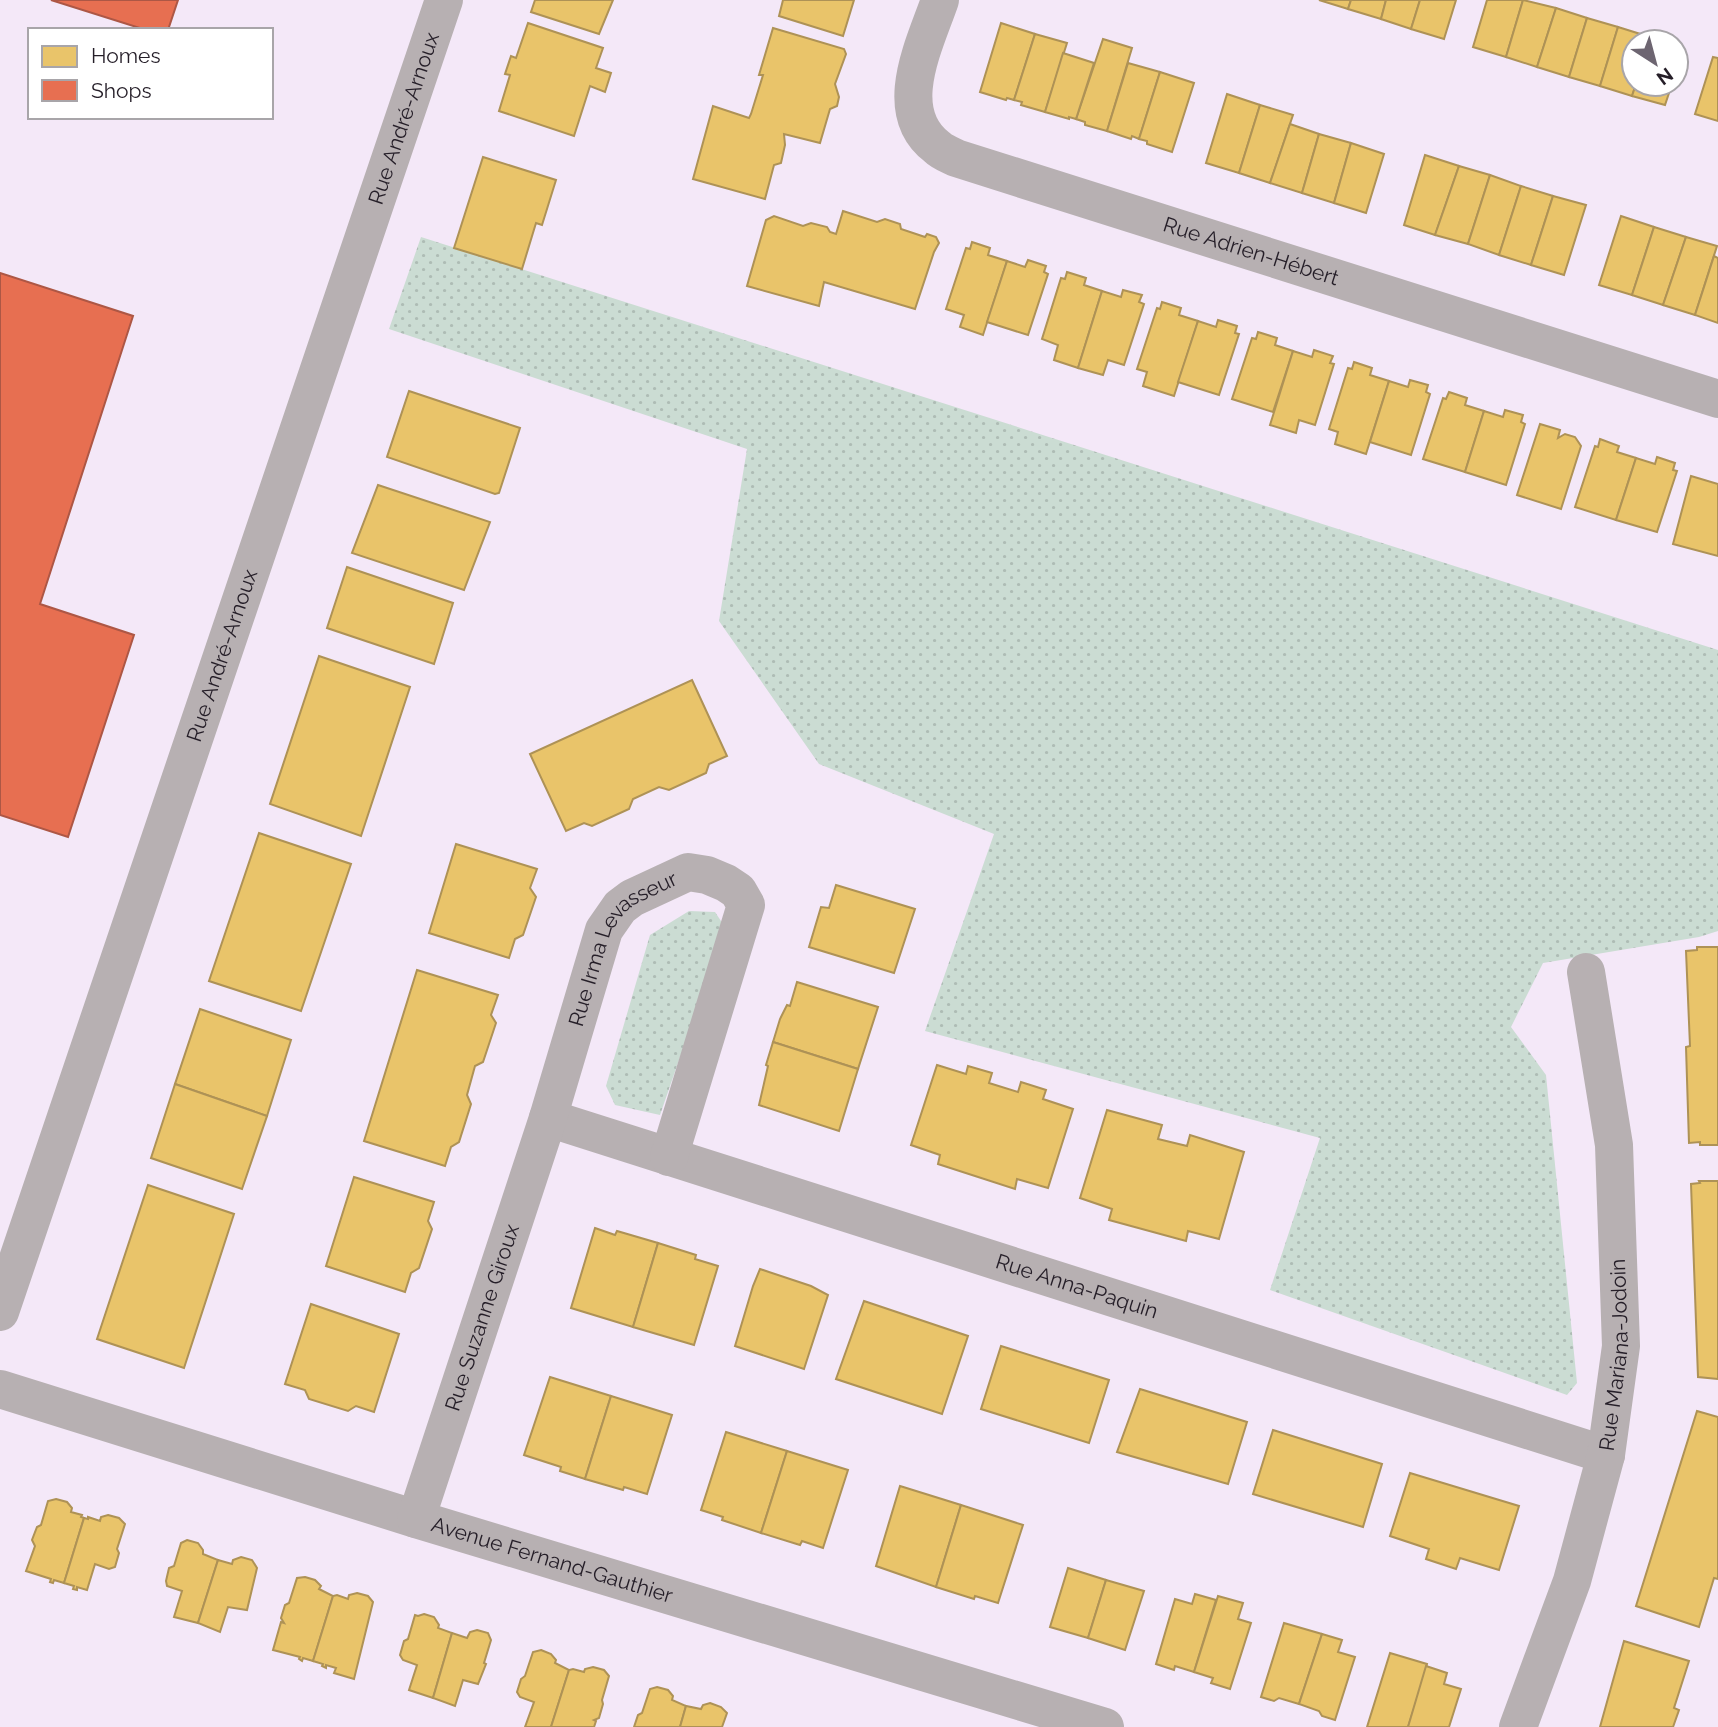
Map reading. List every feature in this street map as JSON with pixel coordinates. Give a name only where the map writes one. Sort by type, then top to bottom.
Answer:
[{"type":"street","name":"Rue André-Arnoux","points":[[0,1312],[444,0]]},
{"type":"street","name":"Rue Adrien-Hébert","points":[[940,0],[914,79],[913,105],[920,127],[935,147],[956,158],[1718,399]]},
{"type":"street","name":"Rue Irma Levasseur","points":[[548,1118],[604,930],[611,919],[620,907],[632,898],[688,872],[708,875],[738,891],[746,905],[668,1157]]},
{"type":"street","name":"Rue Mariana-Jodoin","points":[[1518,1727],[1572,1581],[1606,1455],[1621,1346],[1614,1146],[1586,972]]},
{"type":"street","name":"Rue Anna-Paquin","points":[[548,1118],[1606,1455]]},
{"type":"street","name":"Rue Suzanne Giroux","points":[[416,1519],[548,1118]]},
{"type":"street","name":"Avenue Fernand-Gauthier","points":[[0,1389],[416,1519],[1105,1727]]},
{"type":"shaded area","points":[[421,237],[1718,650],[1718,931],[1699,937],[1543,963],[1511,1027],[1546,1075],[1577,1383],[1567,1395],[1270,1290],[1320,1138],[925,1031],[994,834],[819,764],[719,621],[747,449],[389,329]]},
{"type":"shaded area","points":[[689,911],[715,912],[725,927],[660,1115],[615,1105],[606,1086],[650,935]]},
{"type":"building: Homes","points":[[535,0],[613,0],[599,34],[531,12]]},
{"type":"building: Homes","points":[[783,0],[854,0],[843,36],[779,16]]},
{"type":"building: Homes","points":[[1319,0],[1351,0],[1348,9]]},
{"type":"building: Homes","points":[[1351,0],[1386,0],[1381,19],[1348,9]]},
{"type":"building: Homes","points":[[1386,0],[1420,0],[1411,29],[1381,19]]},
{"type":"building: Homes","points":[[1420,0],[1456,0],[1444,39],[1411,29]]},
{"type":"building: Homes","points":[[1487,0],[1523,0],[1506,57],[1473,47]]},
{"type":"building: Homes","points":[[1523,0],[1556,8],[1537,67],[1506,57]]},
{"type":"building: Homes","points":[[1556,8],[1587,18],[1569,77],[1537,67]]},
{"type":"building: Homes","points":[[1587,18],[1618,27],[1600,86],[1569,77]]},
{"type":"building: Homes","points":[[528,23],[603,48],[596,68],[611,73],[605,92],[590,86],[574,136],[499,111],[510,75],[505,74],[511,56],[516,58]]},
{"type":"building: Homes","points":[[1001,23],[1035,34],[1014,100],[980,92]]},
{"type":"building: Homes","points":[[1618,27],[1621,28],[1620,92],[1600,86]]},
{"type":"building: Homes","points":[[773,28],[844,49],[846,54],[835,84],[839,97],[837,106],[830,109],[820,143],[784,134],[785,145],[781,163],[774,165],[765,199],[693,179],[713,106],[749,118],[763,75],[759,75]]},
{"type":"building: Homes","points":[[1035,34],[1067,43],[1045,112],[1021,105],[1022,102],[1014,100]]},
{"type":"building: Homes","points":[[1103,39],[1132,48],[1107,131],[1085,125],[1085,122],[1076,119]]},
{"type":"building: Homes","points":[[1063,53],[1094,63],[1076,119],[1045,112]]},
{"type":"building: Homes","points":[[1713,57],[1718,58],[1718,121],[1695,114]]},
{"type":"building: Homes","points":[[1128,63],[1160,72],[1139,139],[1107,131]]},
{"type":"building: Homes","points":[[1160,72],[1194,83],[1172,152],[1139,139]]},
{"type":"building: Homes","points":[[1227,94],[1260,105],[1239,173],[1206,163]]},
{"type":"building: Homes","points":[[1639,98],[1667,98],[1665,105]]},
{"type":"building: Homes","points":[[1260,105],[1293,115],[1270,183],[1239,173]]},
{"type":"building: Homes","points":[[1290,124],[1319,134],[1302,193],[1270,183]]},
{"type":"building: Homes","points":[[1319,134],[1351,143],[1334,203],[1302,193]]},
{"type":"building: Homes","points":[[1351,143],[1384,154],[1366,213],[1334,203]]},
{"type":"building: Homes","points":[[1425,155],[1459,166],[1435,235],[1404,225]]},
{"type":"building: Homes","points":[[483,157],[556,180],[542,225],[536,223],[522,269],[454,248]]},
{"type":"building: Homes","points":[[1459,166],[1490,175],[1468,244],[1435,235]]},
{"type":"building: Homes","points":[[1490,175],[1521,186],[1499,255],[1468,244]]},
{"type":"building: Homes","points":[[1521,186],[1553,196],[1531,265],[1499,255]]},
{"type":"building: Homes","points":[[1553,196],[1586,205],[1564,275],[1531,265]]},
{"type":"building: Homes","points":[[843,211],[877,222],[885,219],[900,224],[901,229],[925,237],[927,234],[936,237],[939,243],[915,309],[824,282],[819,306],[747,286],[766,220],[774,216],[803,226],[811,223],[827,227],[830,232],[836,234]]},
{"type":"building: Homes","points":[[1621,216],[1654,227],[1632,295],[1599,285]]},
{"type":"building: Homes","points":[[1654,227],[1686,237],[1663,305],[1632,295]]},
{"type":"building: Homes","points":[[1686,237],[1717,246],[1695,315],[1663,305]]},
{"type":"building: Homes","points":[[972,242],[990,248],[988,255],[1007,261],[983,335],[960,327],[964,315],[946,309],[966,248],[970,249]]},
{"type":"building: Homes","points":[[1714,256],[1718,258],[1718,323],[1695,315]]},
{"type":"building: Homes","points":[[1028,260],[1046,266],[1044,272],[1048,274],[1028,335],[987,322],[1007,261],[1025,267]]},
{"type":"building: Homes","points":[[1067,272],[1086,278],[1084,285],[1102,291],[1078,368],[1054,360],[1058,345],[1042,339],[1061,278],[1065,279]]},
{"type":"building: Homes","points":[[1123,290],[1142,295],[1139,302],[1144,304],[1124,365],[1108,360],[1103,375],[1078,368],[1102,291],[1121,297]]},
{"type":"building: Homes","points":[[1162,302],[1181,308],[1179,315],[1198,321],[1174,396],[1143,386],[1147,372],[1137,369],[1157,308],[1160,309]]},
{"type":"building: Homes","points":[[1218,320],[1237,326],[1235,333],[1239,334],[1219,395],[1178,382],[1198,321],[1216,327]]},
{"type":"building: Homes","points":[[1258,332],[1277,338],[1275,345],[1293,351],[1273,412],[1232,399],[1252,338],[1256,339]]},
{"type":"building: Homes","points":[[1314,350],[1333,356],[1330,363],[1334,364],[1315,425],[1299,420],[1296,433],[1270,425],[1293,351],[1312,357]]},
{"type":"building: Homes","points":[[1354,362],[1372,368],[1370,375],[1389,381],[1366,454],[1335,444],[1338,432],[1329,429],[1348,368],[1352,369]]},
{"type":"building: Homes","points":[[1410,380],[1428,385],[1426,392],[1430,394],[1411,455],[1370,442],[1389,381],[1408,387]]},
{"type":"building: Homes","points":[[409,391],[520,428],[499,493],[495,494],[387,457]]},
{"type":"building: Homes","points":[[1449,392],[1467,398],[1465,405],[1484,411],[1465,472],[1423,459],[1443,398],[1446,399]]},
{"type":"building: Homes","points":[[1505,410],[1523,415],[1521,422],[1525,424],[1506,485],[1465,472],[1484,411],[1503,417]]},
{"type":"building: Homes","points":[[1540,424],[1560,430],[1558,438],[1565,434],[1575,437],[1581,446],[1561,509],[1517,495]]},
{"type":"building: Homes","points":[[1600,439],[1619,446],[1617,452],[1636,458],[1616,520],[1575,507],[1595,446],[1598,447]]},
{"type":"building: Homes","points":[[1657,457],[1675,463],[1673,470],[1677,471],[1657,532],[1616,520],[1636,458],[1655,464]]},
{"type":"building: Homes","points":[[1691,476],[1718,484],[1718,556],[1673,544]]},
{"type":"building: Homes","points":[[378,485],[490,522],[464,590],[352,553]]},
{"type":"building: Homes","points":[[347,567],[453,603],[434,664],[327,628]]},
{"type":"building: Homes","points":[[319,656],[410,687],[361,836],[270,804]]},
{"type":"building: Homes","points":[[692,680],[727,756],[709,764],[706,773],[669,790],[659,787],[633,799],[629,809],[592,826],[584,823],[566,831],[530,754]]},
{"type":"building: Homes","points":[[259,833],[351,864],[301,1011],[209,981]]},
{"type":"building: Homes","points":[[456,844],[537,869],[530,888],[536,897],[523,935],[515,939],[509,958],[429,933]]},
{"type":"building: Homes","points":[[836,885],[915,909],[894,973],[809,947],[821,907],[829,908]]},
{"type":"building: Homes","points":[[1697,947],[1718,947],[1718,1145],[1689,1143],[1686,1047],[1690,1046],[1686,951],[1697,950]]},
{"type":"building: Homes","points":[[417,970],[498,995],[491,1015],[496,1023],[483,1062],[475,1066],[467,1095],[471,1104],[459,1142],[451,1147],[445,1166],[364,1141]]},
{"type":"building: Homes","points":[[797,982],[878,1007],[858,1069],[773,1042],[780,1019],[787,1005],[790,1006]]},
{"type":"building: Homes","points":[[200,1009],[291,1040],[267,1116],[175,1084]]},
{"type":"building: Homes","points":[[773,1042],[858,1069],[839,1131],[759,1105]]},
{"type":"building: Homes","points":[[937,1065],[966,1074],[968,1066],[992,1073],[989,1083],[1018,1092],[1021,1082],[1046,1090],[1043,1099],[1073,1109],[1048,1188],[1017,1179],[1015,1189],[938,1164],[940,1155],[911,1145]]},
{"type":"building: Homes","points":[[175,1084],[267,1116],[242,1189],[151,1158]]},
{"type":"building: Homes","points":[[1107,1110],[1162,1125],[1158,1139],[1187,1146],[1190,1135],[1244,1152],[1219,1239],[1188,1231],[1186,1241],[1109,1220],[1112,1209],[1080,1198]]},
{"type":"building: Homes","points":[[354,1177],[434,1202],[428,1221],[432,1229],[419,1268],[411,1273],[405,1292],[326,1266]]},
{"type":"building: Homes","points":[[1699,1181],[1718,1181],[1718,1379],[1698,1377],[1691,1184],[1700,1183]]},
{"type":"building: Homes","points":[[148,1185],[234,1214],[184,1368],[97,1339]]},
{"type":"building: Homes","points":[[595,1228],[615,1235],[617,1231],[658,1243],[633,1327],[571,1308]]},
{"type":"building: Homes","points":[[658,1243],[696,1255],[695,1259],[718,1266],[694,1345],[633,1327]]},
{"type":"building: Homes","points":[[760,1269],[811,1286],[828,1295],[804,1369],[735,1346]]},
{"type":"building: Homes","points":[[864,1301],[968,1336],[942,1414],[836,1379]]},
{"type":"building: Homes","points":[[311,1304],[399,1334],[374,1412],[356,1406],[348,1411],[309,1399],[305,1390],[285,1384]]},
{"type":"building: Homes","points":[[1001,1346],[1109,1380],[1089,1443],[981,1409]]},
{"type":"building: Homes","points":[[550,1377],[611,1396],[585,1479],[560,1471],[561,1467],[524,1455]]},
{"type":"building: Homes","points":[[1140,1389],[1247,1422],[1228,1484],[1117,1452]]},
{"type":"building: Homes","points":[[611,1396],[672,1415],[647,1494],[585,1479]]},
{"type":"building: Homes","points":[[1697,1411],[1718,1417],[1718,1579],[1714,1578],[1699,1627],[1636,1606]]},
{"type":"building: Homes","points":[[1273,1430],[1382,1464],[1363,1527],[1253,1494]]},
{"type":"building: Homes","points":[[726,1432],[787,1451],[761,1533],[701,1510]]},
{"type":"building: Homes","points":[[787,1451],[848,1470],[823,1548],[802,1541],[800,1545],[761,1533]]},
{"type":"building: Homes","points":[[1410,1473],[1519,1506],[1499,1570],[1460,1558],[1456,1569],[1426,1559],[1429,1549],[1390,1536]]},
{"type":"building: Homes","points":[[900,1486],[961,1505],[936,1587],[876,1566]]},
{"type":"building: Homes","points":[[56,1499],[67,1502],[72,1508],[71,1512],[84,1518],[64,1583],[54,1580],[53,1583],[50,1582],[51,1579],[26,1571],[35,1546],[32,1540],[37,1527],[41,1525],[48,1501]]},
{"type":"building: Homes","points":[[961,1505],[1023,1525],[998,1603],[975,1596],[974,1599],[936,1587]]},
{"type":"building: Homes","points":[[108,1515],[119,1518],[125,1524],[117,1549],[119,1553],[115,1567],[109,1569],[95,1564],[87,1590],[77,1587],[77,1590],[73,1589],[74,1586],[64,1583],[84,1518],[100,1521],[101,1517]]},
{"type":"building: Homes","points":[[187,1540],[198,1543],[203,1554],[218,1560],[198,1623],[174,1617],[182,1591],[167,1586],[166,1581],[181,1543]]},
{"type":"building: Homes","points":[[241,1557],[252,1560],[257,1568],[247,1610],[228,1607],[220,1632],[198,1623],[218,1560],[232,1564],[233,1560]]},
{"type":"building: Homes","points":[[1068,1568],[1106,1580],[1088,1638],[1050,1627]]},
{"type":"building: Homes","points":[[297,1578],[315,1580],[321,1586],[319,1589],[333,1596],[313,1661],[303,1658],[302,1661],[300,1657],[273,1650],[281,1622],[284,1623],[281,1618],[285,1605],[289,1603]]},
{"type":"building: Homes","points":[[1106,1580],[1144,1591],[1125,1650],[1088,1638]]},
{"type":"building: Homes","points":[[357,1593],[368,1596],[373,1602],[354,1679],[334,1673],[336,1668],[326,1665],[326,1668],[313,1661],[333,1596],[348,1599],[349,1595]]},
{"type":"building: Homes","points":[[1195,1594],[1216,1600],[1194,1672],[1175,1666],[1174,1670],[1156,1664],[1175,1599],[1192,1604]]},
{"type":"building: Homes","points":[[1218,1596],[1243,1603],[1238,1619],[1251,1623],[1230,1689],[1211,1683],[1213,1678],[1194,1672]]},
{"type":"building: Homes","points":[[415,1615],[434,1617],[438,1628],[452,1633],[433,1698],[409,1690],[417,1665],[403,1660],[400,1655]]},
{"type":"building: Homes","points":[[1284,1623],[1322,1634],[1299,1704],[1279,1698],[1274,1701],[1261,1697]]},
{"type":"building: Homes","points":[[477,1630],[488,1633],[491,1640],[478,1684],[463,1680],[455,1706],[433,1698],[452,1633],[467,1638],[470,1632]]},
{"type":"building: Homes","points":[[1322,1634],[1342,1640],[1338,1652],[1355,1657],[1335,1720],[1299,1704]]},
{"type":"building: Homes","points":[[1624,1641],[1689,1661],[1674,1708],[1679,1710],[1673,1727],[1600,1727]]},
{"type":"building: Homes","points":[[541,1650],[551,1654],[556,1660],[555,1663],[569,1670],[551,1727],[525,1727],[534,1702],[520,1697],[517,1692],[533,1652]]},
{"type":"building: Homes","points":[[1390,1653],[1427,1664],[1424,1677],[1408,1727],[1367,1727]]},
{"type":"building: Homes","points":[[1426,1666],[1447,1673],[1444,1684],[1461,1689],[1449,1727],[1408,1727]]},
{"type":"building: Homes","points":[[593,1667],[604,1670],[609,1676],[599,1718],[594,1720],[594,1727],[551,1727],[569,1670],[584,1672],[585,1669]]},
{"type":"building: Homes","points":[[657,1687],[668,1690],[673,1696],[672,1700],[686,1706],[680,1727],[634,1727],[650,1689]]},
{"type":"building: Homes","points":[[710,1703],[721,1707],[727,1713],[722,1727],[680,1727],[686,1706],[701,1709],[703,1705]]},
{"type":"building: Shops","points":[[51,0],[178,0],[169,28],[140,28]]},
{"type":"building: Shops","points":[[0,273],[133,316],[40,604],[134,635],[68,837],[0,815]]}]
